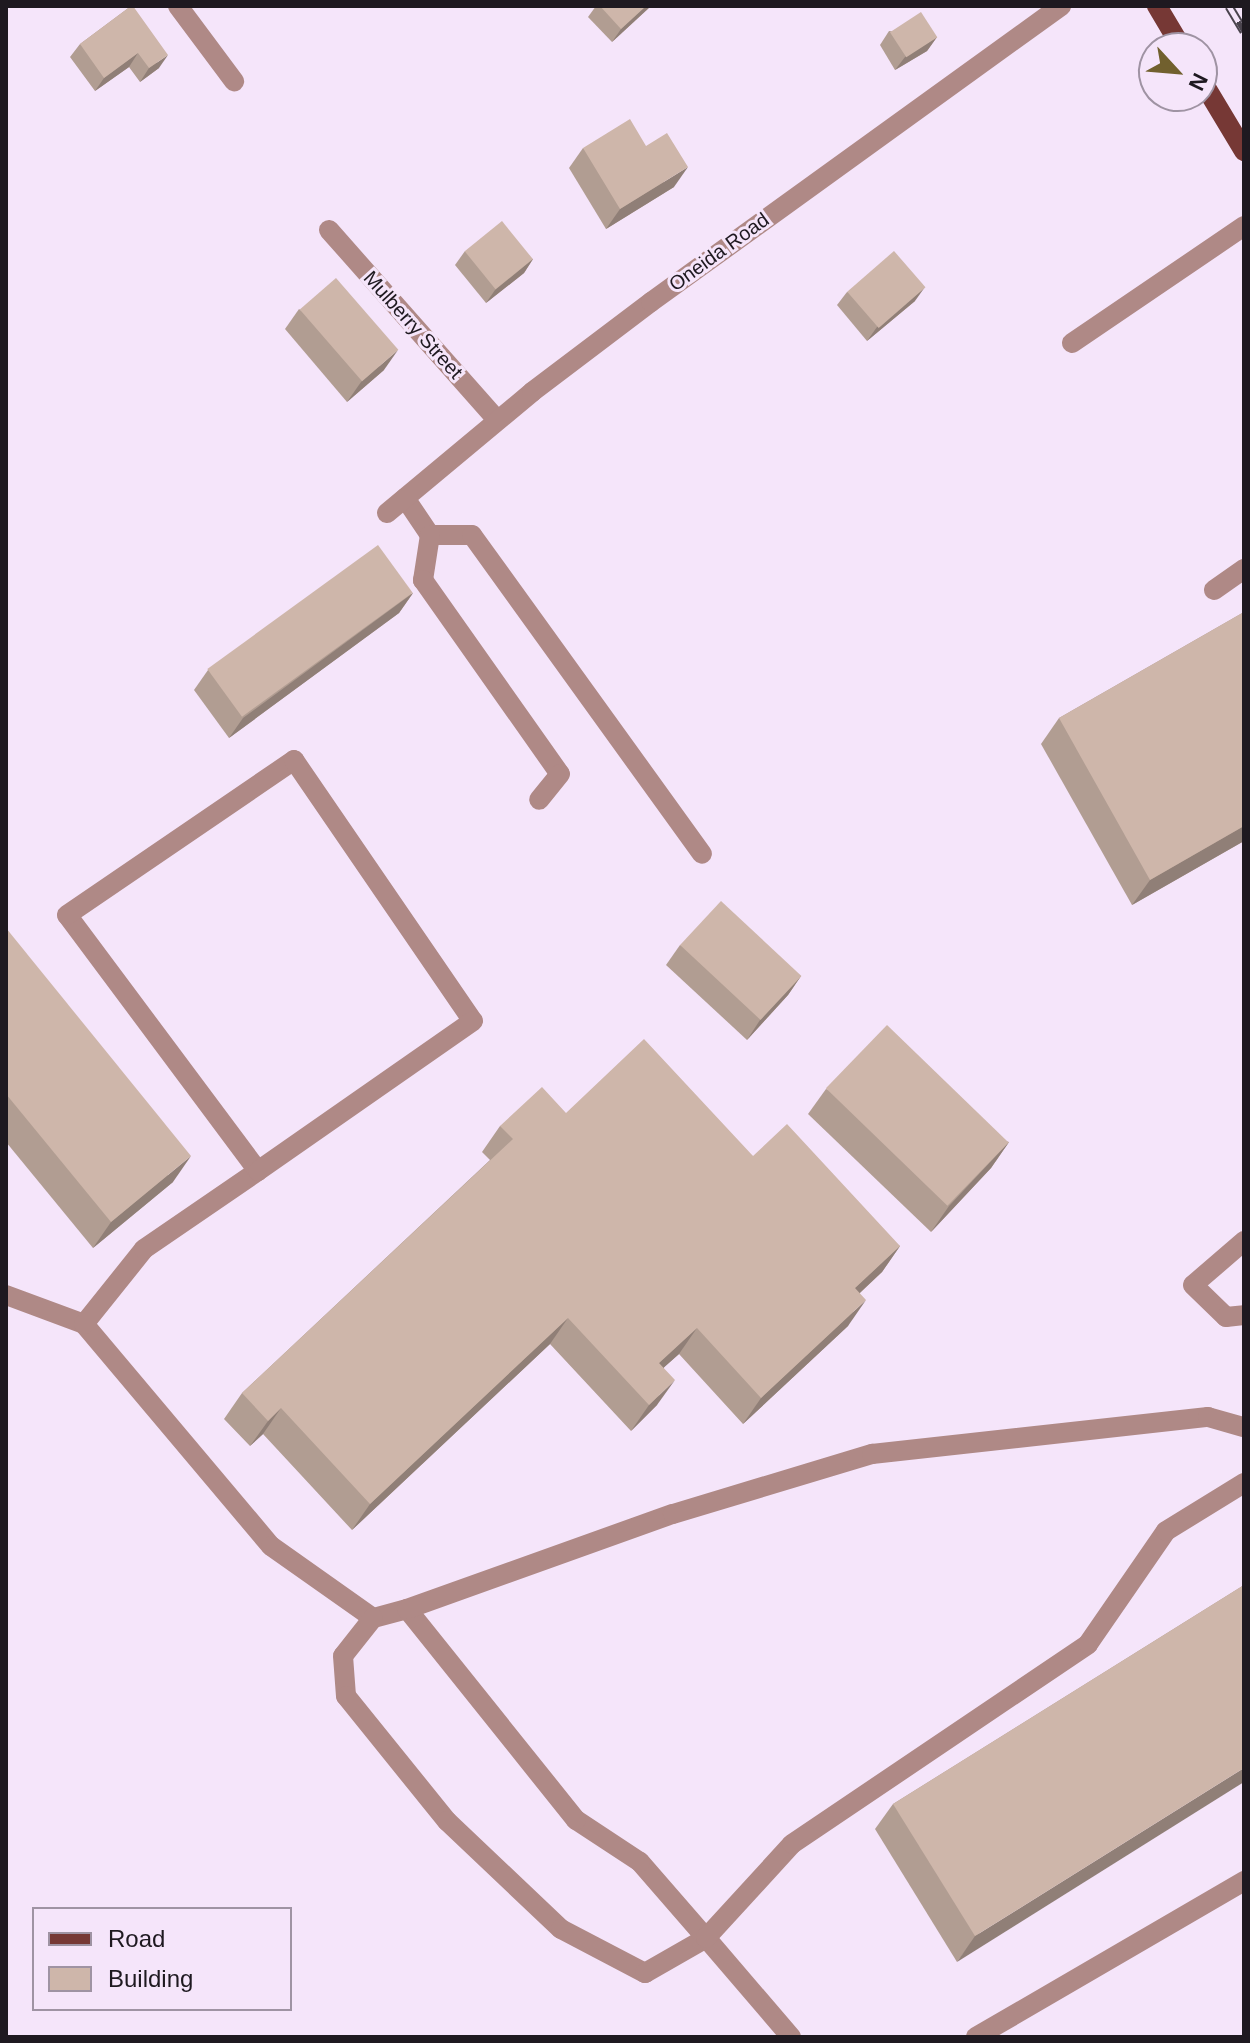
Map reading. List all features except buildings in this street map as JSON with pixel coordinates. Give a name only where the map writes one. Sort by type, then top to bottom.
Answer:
[{"type":"main road","points":[[1157,6],[1172,32]]},
{"type":"main road","points":[[1218,108],[1244,151]]},
{"type":"street","points":[[178,6],[234,81]]},
{"type":"street","name":"Oneida Road","points":[[387,513],[497,420],[651,302],[1061,6]]},
{"type":"street","points":[[1072,343],[1244,226]]},
{"type":"street","name":"Mulberry Street","points":[[329,230],[497,420]]},
{"type":"street","points":[[405,498],[430,535],[423,580],[560,774],[539,800]]},
{"type":"street","points":[[430,535],[472,535],[702,854]]},
{"type":"street","points":[[1214,590],[1244,569]]},
{"type":"street","points":[[84,1324],[144,1249],[258,1171],[473,1021],[294,760],[67,915],[258,1171]]},
{"type":"street","points":[[1244,1241],[1193,1285],[1226,1317],[1244,1315]]},
{"type":"street","points":[[6,1295],[84,1324],[271,1546],[373,1618]]},
{"type":"street","points":[[1244,1427],[1208,1417],[872,1454],[673,1514],[407,1609],[373,1618],[343,1656],[346,1696],[447,1821],[561,1929],[645,1973],[706,1938],[792,1844],[1088,1644],[1166,1531],[1244,1483]]},
{"type":"street","points":[[407,1609],[576,1820],[640,1862],[791,2037]]},
{"type":"street","points":[[976,2037],[1244,1881]]},
{"type":"railway","points":[[1229,6],[1244,31]]}]
